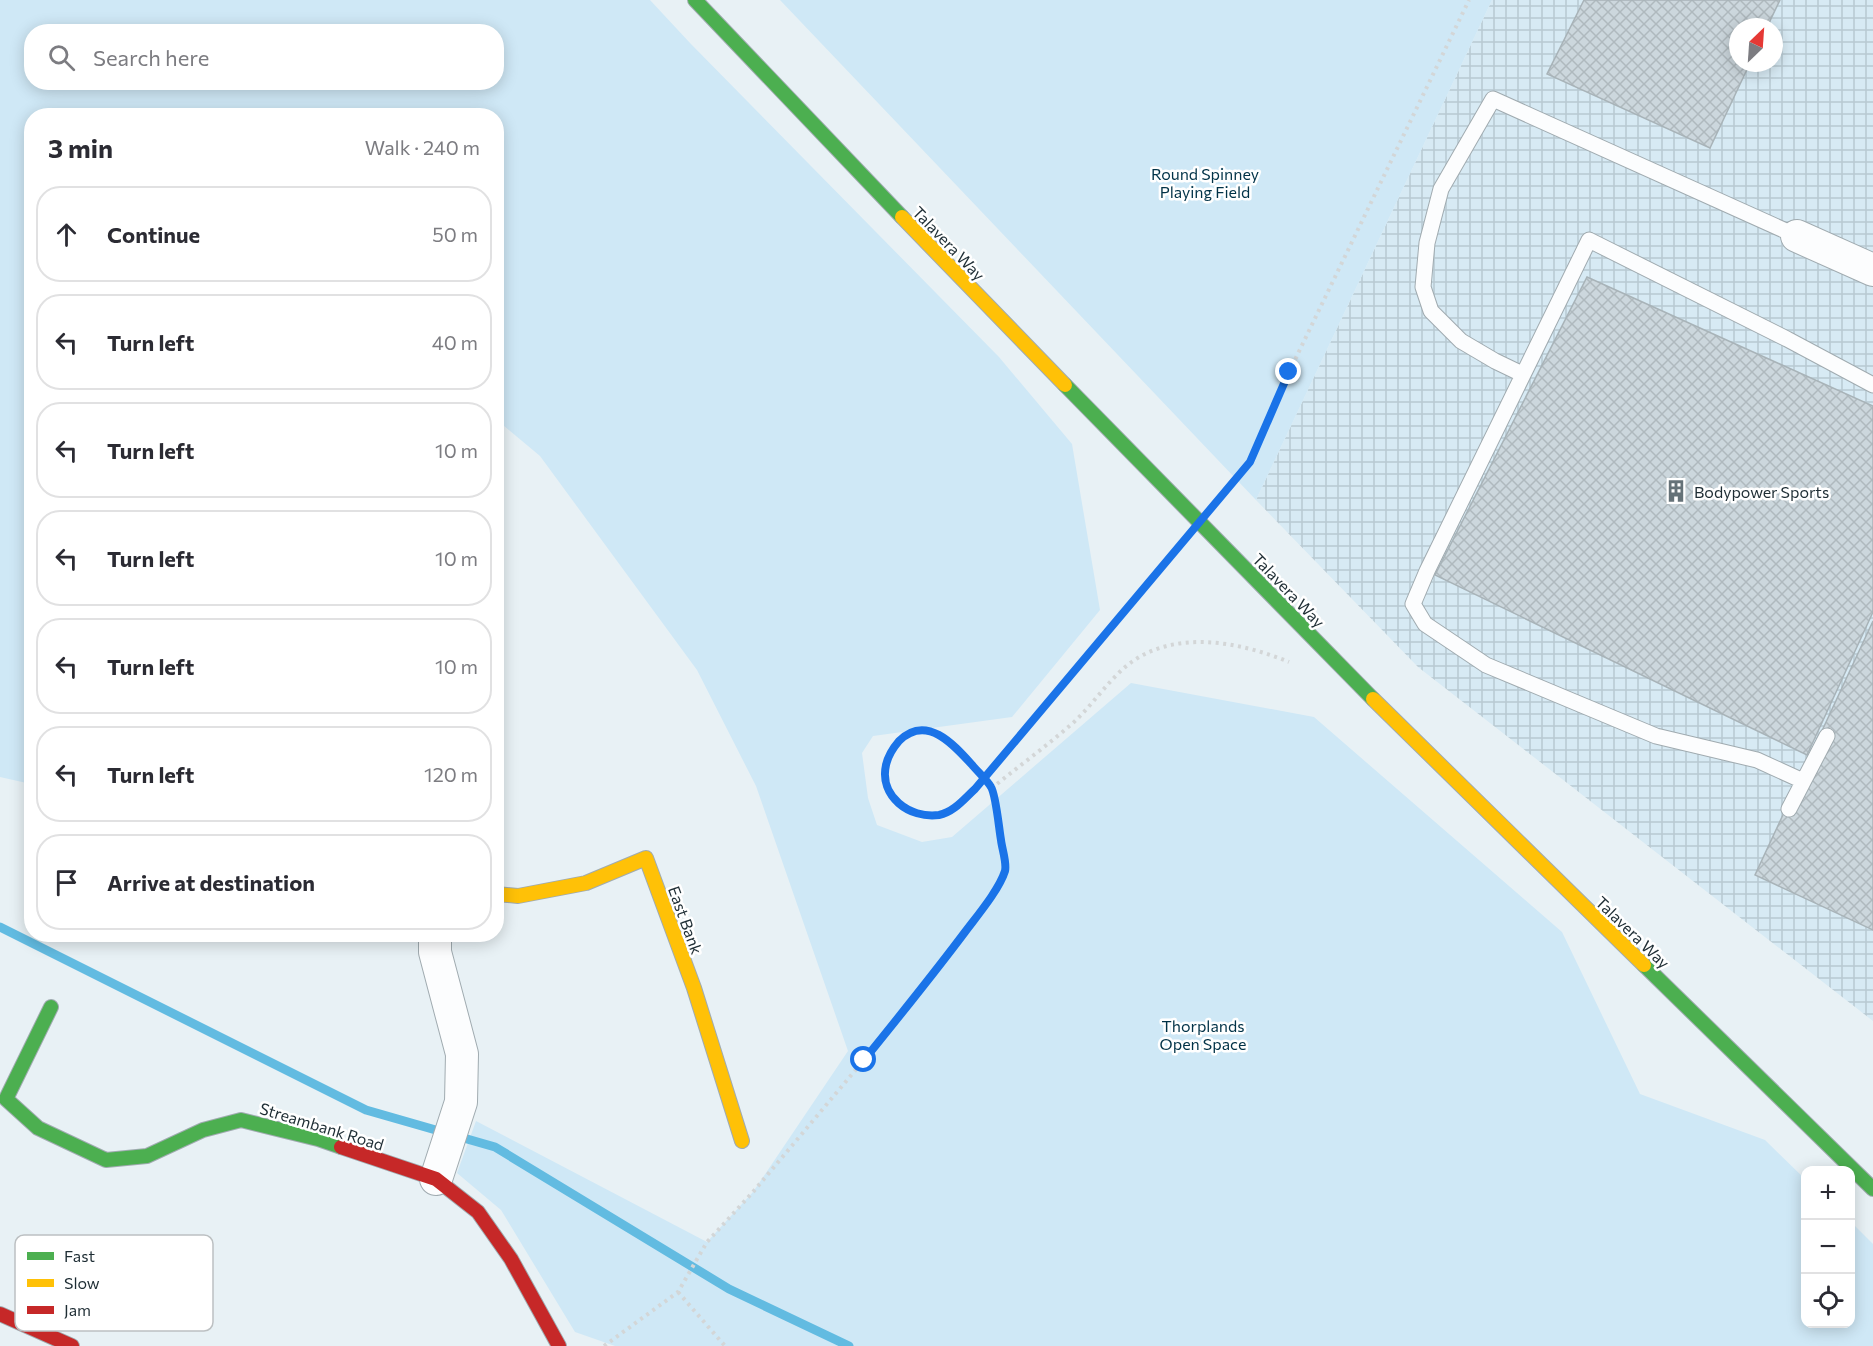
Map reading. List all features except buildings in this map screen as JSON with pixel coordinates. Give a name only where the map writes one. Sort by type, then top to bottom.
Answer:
[{"type":"main road","name":"Talavera Way","points":[[695,0],[963,281],[1399,726],[1873,1189]]},
{"type":"main road","name":"East Bank","points":[[504,895],[518,896],[586,883],[646,858],[694,988],[742,1141]]},
{"type":"main road","name":"Streambank Road","points":[[51,1007],[6,1099],[38,1128],[106,1160],[147,1156],[203,1130],[241,1120],[318,1139],[436,1179],[478,1212],[510,1259],[559,1346]]},
{"type":"main road","points":[[0,1314],[15,1321]]},
{"type":"main road","points":[[38,1331],[72,1346]]},
{"type":"street","points":[[1797,236],[1873,270]]},
{"type":"street","points":[[435,942],[435,952],[462,1054],[461,1101],[436,1179]]},
{"type":"lane","points":[[1522,374],[1461,341],[1431,311],[1423,287],[1427,243],[1441,189],[1493,99],[1797,236]]},
{"type":"lane","points":[[1803,781],[1757,760],[1656,736],[1486,665],[1425,624],[1413,604],[1522,374],[1589,240],[1787,339],[1873,385]]},
{"type":"lane","points":[[1789,809],[1827,736]]},
{"type":"path","points":[[604,1346],[678,1292],[707,1242],[753,1192],[864,1060],[929,980],[986,904],[1005,870],[992,788],[967,759],[954,744],[941,735],[926,731],[913,732],[904,736],[890,754],[885,776],[887,788],[894,800],[907,810],[924,815],[940,815],[955,808],[975,789],[1250,462],[1289,372],[1468,0]]},
{"type":"path","points":[[992,788],[1075,721],[1123,669],[1143,654],[1164,646],[1188,642],[1214,643],[1265,652],[1299,667]]},
{"type":"path","points":[[678,1292],[725,1346]]},
{"type":"shaded area","points":[[1492,0],[1873,0],[1873,1021],[1418,667],[1256,500]]},
{"type":"green space","name":"Thorplands Open Space","points":[[0,0],[650,0],[999,357],[1072,444],[1100,610],[1012,717],[873,736],[862,753],[868,798],[877,825],[922,842],[952,837],[1131,683],[1314,717],[1562,932],[1640,1094],[1765,1140],[1801,1175],[1801,1328],[1855,1328],[1855,1226],[1873,1244],[1873,1346],[615,1346],[575,1332],[501,1210],[457,1173],[476,1121],[707,1242],[753,1192],[848,1051],[756,786],[697,670],[540,456],[504,426],[504,108],[24,108],[24,782],[0,777]]},
{"type":"green space","name":"Round Spinney Playing Field","points":[[780,0],[1492,0],[1256,500]]},
{"type":"waterway","points":[[0,927],[24,939]]},
{"type":"waterway","points":[[30,942],[366,1110],[495,1147],[729,1289],[849,1346]]},
{"type":"traffic: fast","points":[[695,0],[902,217]]},
{"type":"traffic: fast","points":[[1065,385],[1373,699]]},
{"type":"traffic: fast","points":[[1644,965],[1873,1189]]},
{"type":"traffic: fast","points":[[51,1007],[6,1099],[38,1128],[106,1160],[147,1156],[203,1130],[241,1120],[341,1147]]},
{"type":"traffic: slow","points":[[902,217],[1065,385]]},
{"type":"traffic: slow","points":[[1373,699],[1644,965]]},
{"type":"traffic: slow","points":[[504,895],[518,896],[586,883],[646,858],[694,988],[742,1141]]},
{"type":"traffic: jam","points":[[341,1147],[436,1179],[478,1212],[511,1259],[559,1346]]},
{"type":"traffic: jam","points":[[0,1314],[15,1321]]},
{"type":"traffic: jam","points":[[38,1331],[72,1346]]},
{"type":"place","name":"Bodypower Sports","points":[[1676,491]]},
{"type":"route","points":[[864,1060],[929,980],[986,904],[1005,870],[992,788],[967,759],[954,744],[941,735],[926,731],[913,732],[904,736],[895,745],[886,765],[885,776],[887,788],[894,800],[907,810],[924,815],[940,815],[955,808],[975,789],[1250,462],[1289,372]]}]
